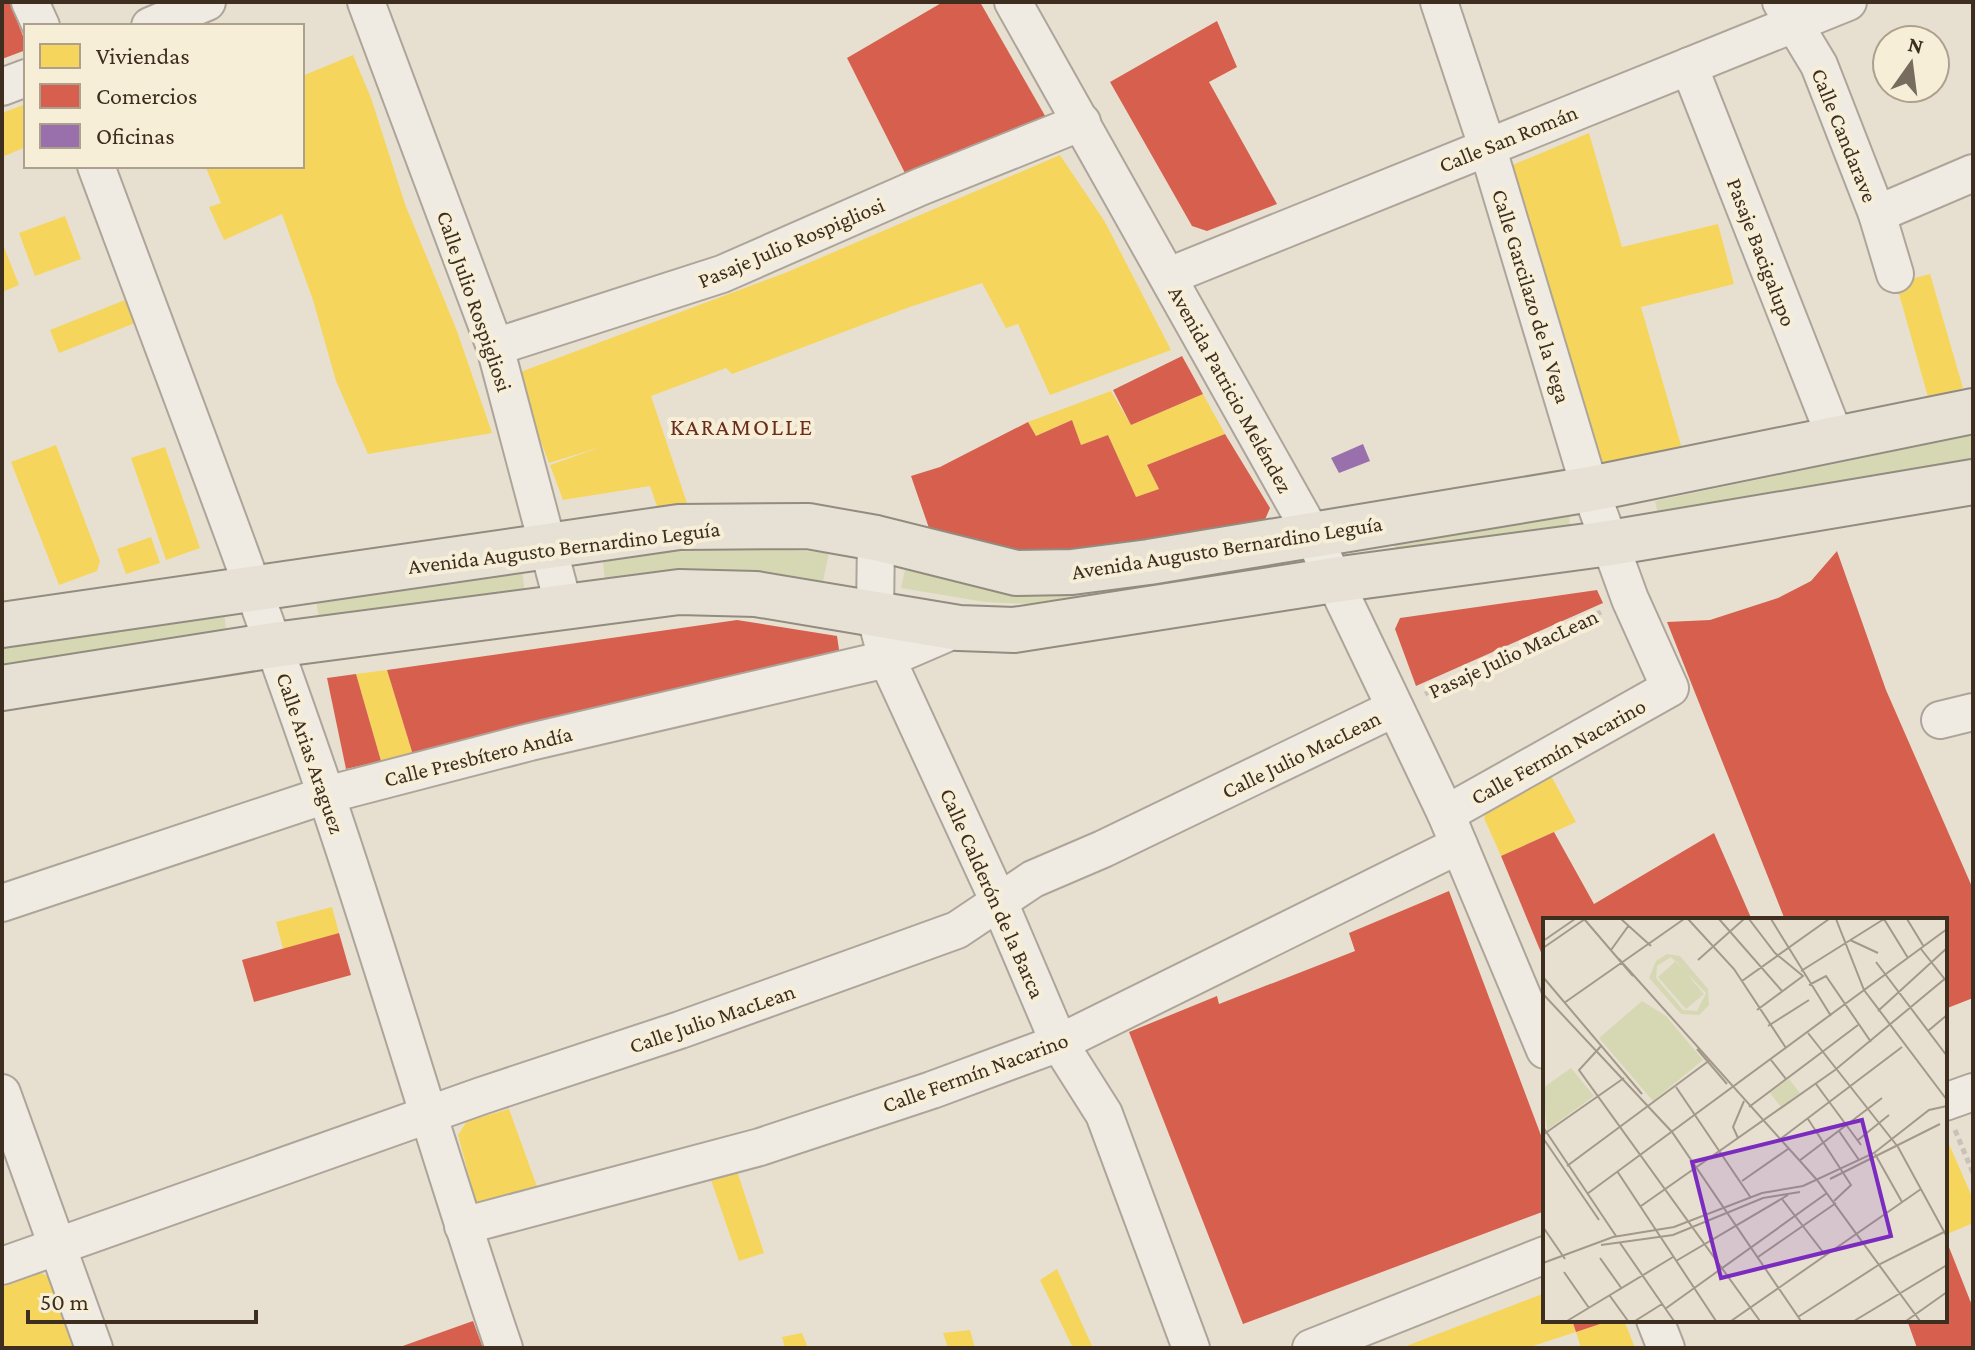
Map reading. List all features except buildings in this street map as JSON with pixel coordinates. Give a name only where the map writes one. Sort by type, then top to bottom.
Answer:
[{"type":"main road","name":"Avenida Augusto Bernardino Leguía","points":[[2,625],[679,527],[808,526],[876,538],[1016,573],[1072,572],[1590,489],[1973,411]]},
{"type":"main road","points":[[2,688],[274,645],[679,592],[756,594],[959,628],[1014,630],[1043,627],[1334,580],[1610,543],[1973,482]]},
{"type":"street","points":[[30,2],[40,24]]},
{"type":"street","points":[[155,24],[207,2]]},
{"type":"street","name":"Calle Julio Rospigliosi","points":[[366,2],[495,347],[564,607]]},
{"type":"street","name":"Avenida Patricio Meléndez","points":[[1013,2],[1312,534],[1452,829],[1543,1045]]},
{"type":"street","name":"Calle Garcilazo de la Vega","points":[[1439,2],[1487,146],[1590,489],[1630,599],[1670,688]]},
{"type":"street","name":"Calle San Román","points":[[1169,276],[1689,66],[1788,13],[1848,2]]},
{"type":"street","name":"Calle Candarave","points":[[1788,13],[1819,65],[1877,214],[1895,274]]},
{"type":"street","name":"Pasaje Bacigalupo","points":[[1689,66],[1835,437]]},
{"type":"street","points":[[2,87],[24,79]]},
{"type":"street","name":"Pasaje Julio Rospigliosi","points":[[495,347],[722,274],[920,187],[1082,122]]},
{"type":"street","name":"Calle Arias Araguez","points":[[97,168],[274,645],[326,795],[504,1348]]},
{"type":"street","points":[[1877,214],[1973,173]]},
{"type":"street","name":"Calle Calderón de la Barca","points":[[876,538],[875,614],[887,659],[999,902],[1059,1043],[1104,1114],[1191,1348]]},
{"type":"street","name":"Calle Presbítero Andía","points":[[2,903],[326,795],[530,742],[887,659],[959,628]]},
{"type":"street","name":"Calle Fermín Nacarino","points":[[463,1226],[760,1147],[932,1090],[1059,1043],[1452,829],[1670,688]]},
{"type":"street","name":"Calle Julio MacLean","points":[[2,1266],[957,930],[1033,879],[1103,849],[1395,708]]},
{"type":"street","points":[[1948,1111],[1973,1092]]},
{"type":"street","points":[[2,1093],[94,1348]]},
{"type":"street","points":[[1311,1348],[1543,1256]]},
{"type":"street","points":[[1656,1322],[1666,1348]]},
{"type":"path","name":"Pasaje Julio MacLean","points":[[1395,708],[1630,599]]},
{"type":"path","points":[[1948,1111],[1973,1173]]},
{"type":"green space","points":[[1973,435],[1973,460],[1659,518],[1655,501]]},
{"type":"green space","points":[[1570,508],[1569,535],[1398,559],[1394,543]]},
{"type":"green space","points":[[729,545],[829,553],[823,581],[734,573],[605,580],[602,556]]},
{"type":"green space","points":[[1280,558],[1287,569],[1056,605],[985,602],[901,588],[905,570],[1001,590]]},
{"type":"green space","points":[[522,568],[525,596],[320,623],[315,595]]},
{"type":"green space","points":[[224,613],[227,636],[2,670],[2,640]]},
{"type":"district","name":"KARAMOLLE","points":[[742,427]]}]
